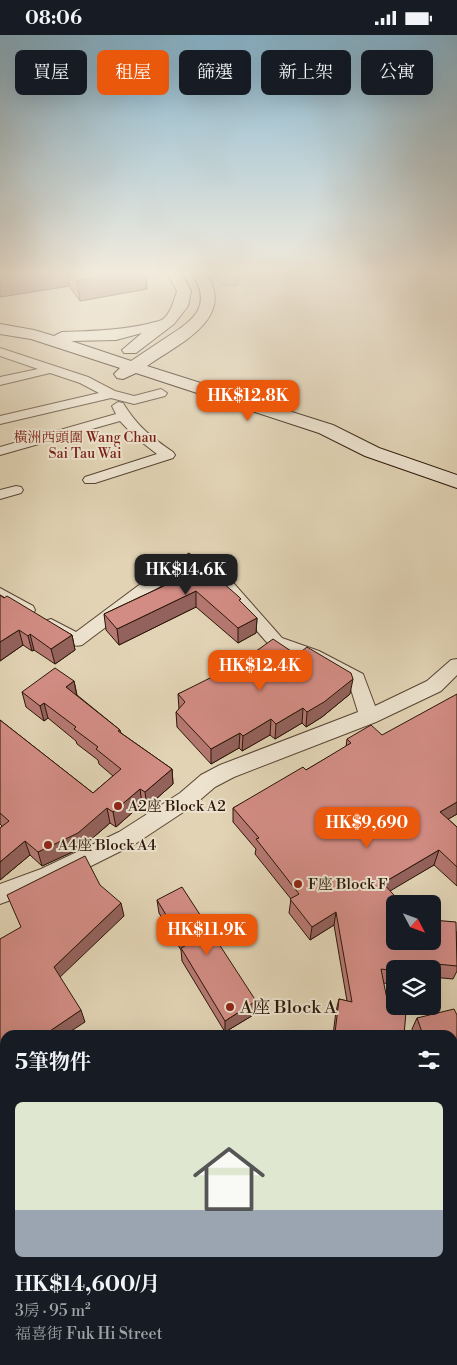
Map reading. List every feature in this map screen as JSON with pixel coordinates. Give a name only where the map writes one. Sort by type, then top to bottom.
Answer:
[{"type":"main road","points":[[34,335],[115,369],[161,393],[236,419]]},
{"type":"main road","points":[[36,335],[97,337],[108,335]]},
{"type":"main road","points":[[115,369],[152,335]]},
{"type":"main road","points":[[115,369],[178,335]]},
{"type":"main road","points":[[1,350],[30,347],[326,429],[372,452],[457,482]]},
{"type":"main road","points":[[320,445],[372,452]]},
{"type":"street","points":[[1,350],[99,386],[115,395],[137,400],[161,393]]},
{"type":"street","points":[[0,381],[51,369]]},
{"type":"street","points":[[90,481],[168,455],[143,438],[123,416],[115,395]]},
{"type":"street","points":[[0,420],[115,395]]},
{"type":"street","points":[[0,451],[123,416]]},
{"type":"street","points":[[0,495],[16,491]]},
{"type":"street","points":[[0,593],[76,641],[184,560],[208,565],[276,642],[313,655],[357,679],[370,717]]},
{"type":"street","points":[[0,894],[49,876],[127,838],[187,799],[208,781],[227,771],[370,717],[434,686],[457,665]]},
{"type":"building","points":[[189,553],[206,567],[210,565],[222,578],[223,583],[241,599],[239,600],[257,618],[238,628],[196,591],[117,629],[104,614],[185,576],[171,564]]},
{"type":"building","points":[[0,595],[4,598],[7,596],[72,635],[51,649],[30,634],[28,636],[19,630],[0,642]]},
{"type":"building","points":[[273,639],[297,655],[307,647],[351,673],[353,679],[324,702],[307,712],[303,708],[276,724],[271,719],[243,736],[240,733],[211,749],[176,712],[185,702],[178,694],[220,673],[223,675]]},
{"type":"building","points":[[55,668],[74,681],[66,687],[120,730],[118,731],[172,769],[145,792],[140,789],[113,812],[107,808],[78,833],[38,852],[25,841],[0,862],[0,828],[9,821],[0,813],[0,720],[93,793],[121,769],[96,749],[98,747],[74,729],[76,727],[44,703],[40,706],[22,692]]},
{"type":"building","points":[[457,694],[457,802],[440,812],[457,827],[457,867],[439,850],[383,883],[394,895],[386,895],[386,950],[441,950],[441,921],[456,922],[457,966],[441,964],[441,960],[386,960],[386,970],[381,969],[386,994],[386,1015],[406,1015],[404,1030],[335,1030],[339,999],[352,1002],[336,912],[312,927],[290,899],[299,894],[256,839],[259,838],[233,808],[303,767],[306,770],[351,743],[347,739],[371,725],[382,735]]},
{"type":"building","points":[[85,856],[100,885],[121,903],[54,967],[81,1010],[51,1030],[0,1030],[0,939],[21,927],[7,895]]},
{"type":"building","points":[[182,887],[256,1001],[225,1021],[181,948],[185,946],[157,900]]},
{"type":"building","points":[[454,1009],[457,1015],[457,1030],[421,1030],[417,1018],[441,1015],[441,1012]]},
{"type":"place","name":"A2座 Block A2","points":[[118,806]]},
{"type":"place","name":"A4座 Block A4","points":[[48,845]]},
{"type":"place","name":"F座 Block F","points":[[298,884]]},
{"type":"place","name":"A座 Block A","points":[[230,1007]]},
{"type":"district","name":"橫洲西頭圍 Wang Chau Sai Tau Wai","points":[[85,446]]}]
